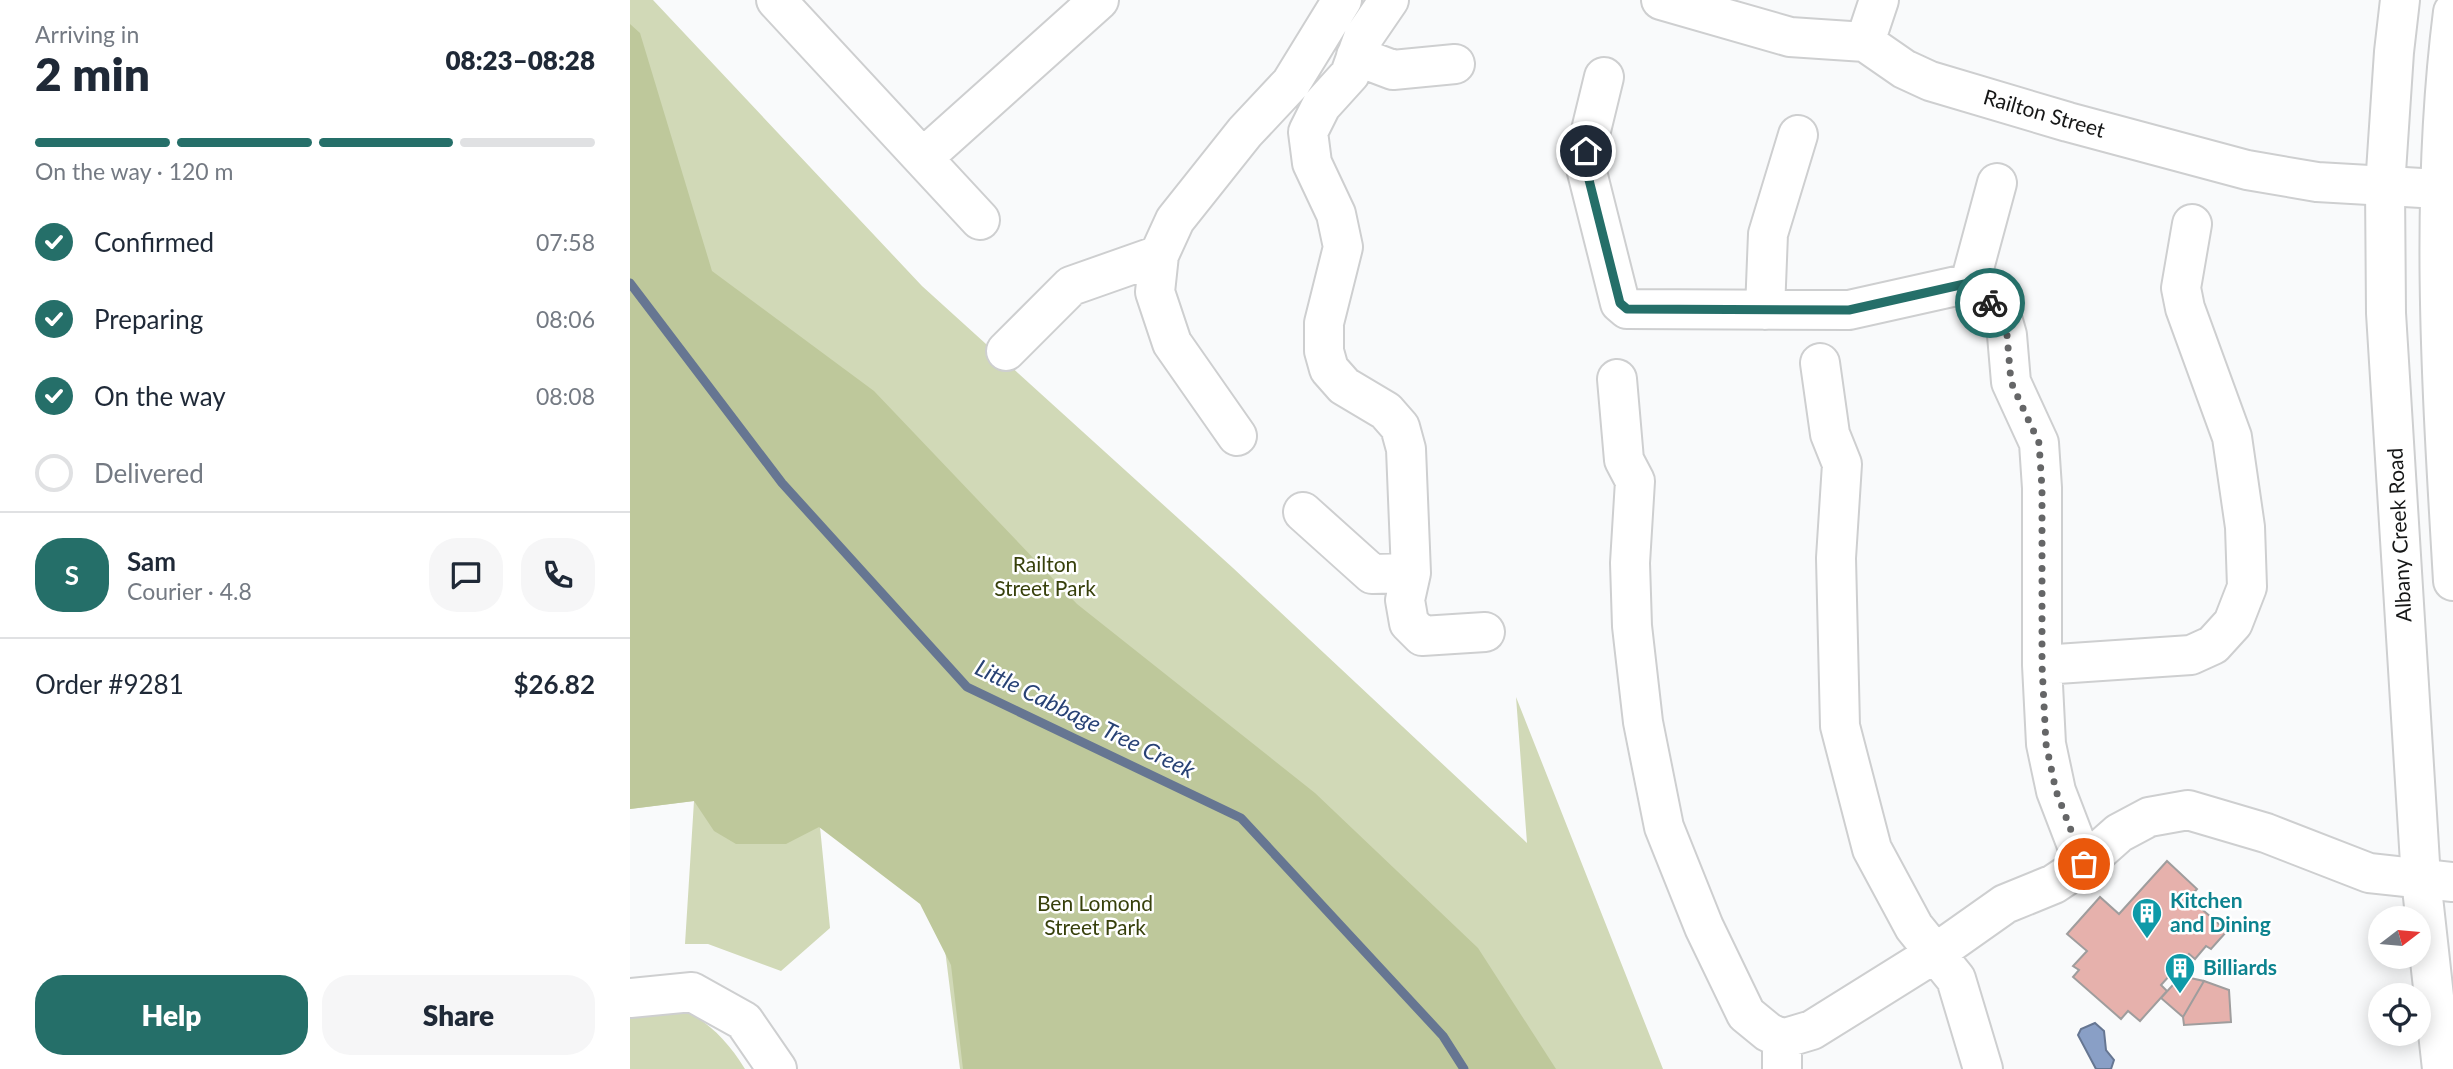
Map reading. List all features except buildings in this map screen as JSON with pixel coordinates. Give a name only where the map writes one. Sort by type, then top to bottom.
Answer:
[{"type":"street","points":[[776,0],[980,220]]},
{"type":"street","points":[[924,157],[1099,0]]},
{"type":"street","points":[[1237,436],[1172,343],[1155,292],[1159,255],[1175,220],[1245,132],[1291,83],[1342,0]]},
{"type":"street","points":[[1389,0],[1363,38],[1350,74],[1321,106],[1308,132],[1312,163],[1336,214],[1343,247],[1324,323],[1324,351],[1329,369],[1344,386],[1386,411],[1400,426],[1406,449],[1411,573],[1405,600],[1409,623],[1422,636],[1485,632]]},
{"type":"street","points":[[1661,0],[1790,37],[1865,42],[1879,0]]},
{"type":"street","name":"Albany Creek Road","points":[[2400,0],[2385,187],[2386,313],[2437,880],[2442,1069]]},
{"type":"street","points":[[2453,12],[2441,134],[2439,189],[2446,319],[2453,581]]},
{"type":"street","name":"Railton Street","points":[[1865,42],[1904,69],[1930,81],[2247,170],[2317,182],[2439,189]]},
{"type":"street","points":[[1356,56],[1393,69],[1455,64]]},
{"type":"street","points":[[1604,77],[1586,151],[1586,168],[1620,303],[1627,309],[1849,310],[1969,283]]},
{"type":"street","points":[[1765,310],[1768,234],[1798,135]]},
{"type":"street","points":[[1969,283],[1997,183]]},
{"type":"street","points":[[2042,665],[2191,655],[2213,645],[2233,623],[2247,587],[2245,527],[2232,437],[2180,288],[2192,224]]},
{"type":"street","points":[[1006,351],[1071,286],[1159,255]]},
{"type":"street","points":[[1969,283],[2001,314],[2007,335],[2011,382],[2039,443],[2042,488],[2042,665],[2046,744],[2056,791],[2084,864]]},
{"type":"street","points":[[1820,363],[1830,433],[1842,464],[1836,558],[1840,726],[1872,849],[1914,927],[1937,952],[1956,979],[1983,1069]]},
{"type":"street","points":[[1617,379],[1625,460],[1635,481],[1630,563],[1632,626],[1643,722],[1664,827],[1704,927],[1746,1014],[1768,1032],[1782,1054],[1812,1030],[1937,952],[2005,904],[2054,884],[2084,864],[2119,833],[2149,817],[2188,810],[2266,832],[2369,873],[2437,880]]},
{"type":"street","points":[[1303,512],[1372,574],[1411,573]]},
{"type":"street","points":[[630,998],[692,992],[744,1021],[777,1069]]},
{"type":"green space","name":"Railton Street Park","points":[[630,0],[653,0],[922,286],[1233,568],[1527,843],[1516,697],[1663,1069],[960,1069],[935,870],[820,827],[830,928],[781,971],[708,944],[685,944],[694,801],[630,809]]},
{"type":"green space","name":"Ben Lomond Street Park","points":[[630,24],[640,33],[712,271],[874,391],[1077,604],[1315,793],[1478,948],[1556,1069],[963,1069],[951,965],[920,904],[819,827],[786,844],[736,844],[714,831],[694,801],[630,809]]},
{"type":"green space","points":[[685,1010],[719,1035],[745,1069],[630,1069],[630,1015]]},
{"type":"water","points":[[2095,1023],[2104,1031],[2106,1050],[2114,1060],[2111,1069],[2096,1069],[2078,1035],[2081,1029]]},
{"type":"waterway","name":"Little Cabbage Tree Creek","points":[[630,283],[782,483],[967,687],[1241,818],[1443,1036],[1464,1069]]},
{"type":"way so far","points":[[1990,303],[2001,314],[2007,335],[2011,382],[2039,443],[2042,488],[2042,665],[2046,744],[2056,791],[2084,864]]},
{"type":"place","name":"Kitchen and Dining","points":[[2147,940]]},
{"type":"place","name":"Billiards","points":[[2180,995]]},
{"type":"route","points":[[1586,151],[1590,186],[1620,303],[1627,309],[1849,310],[1969,283],[1990,303]]}]
